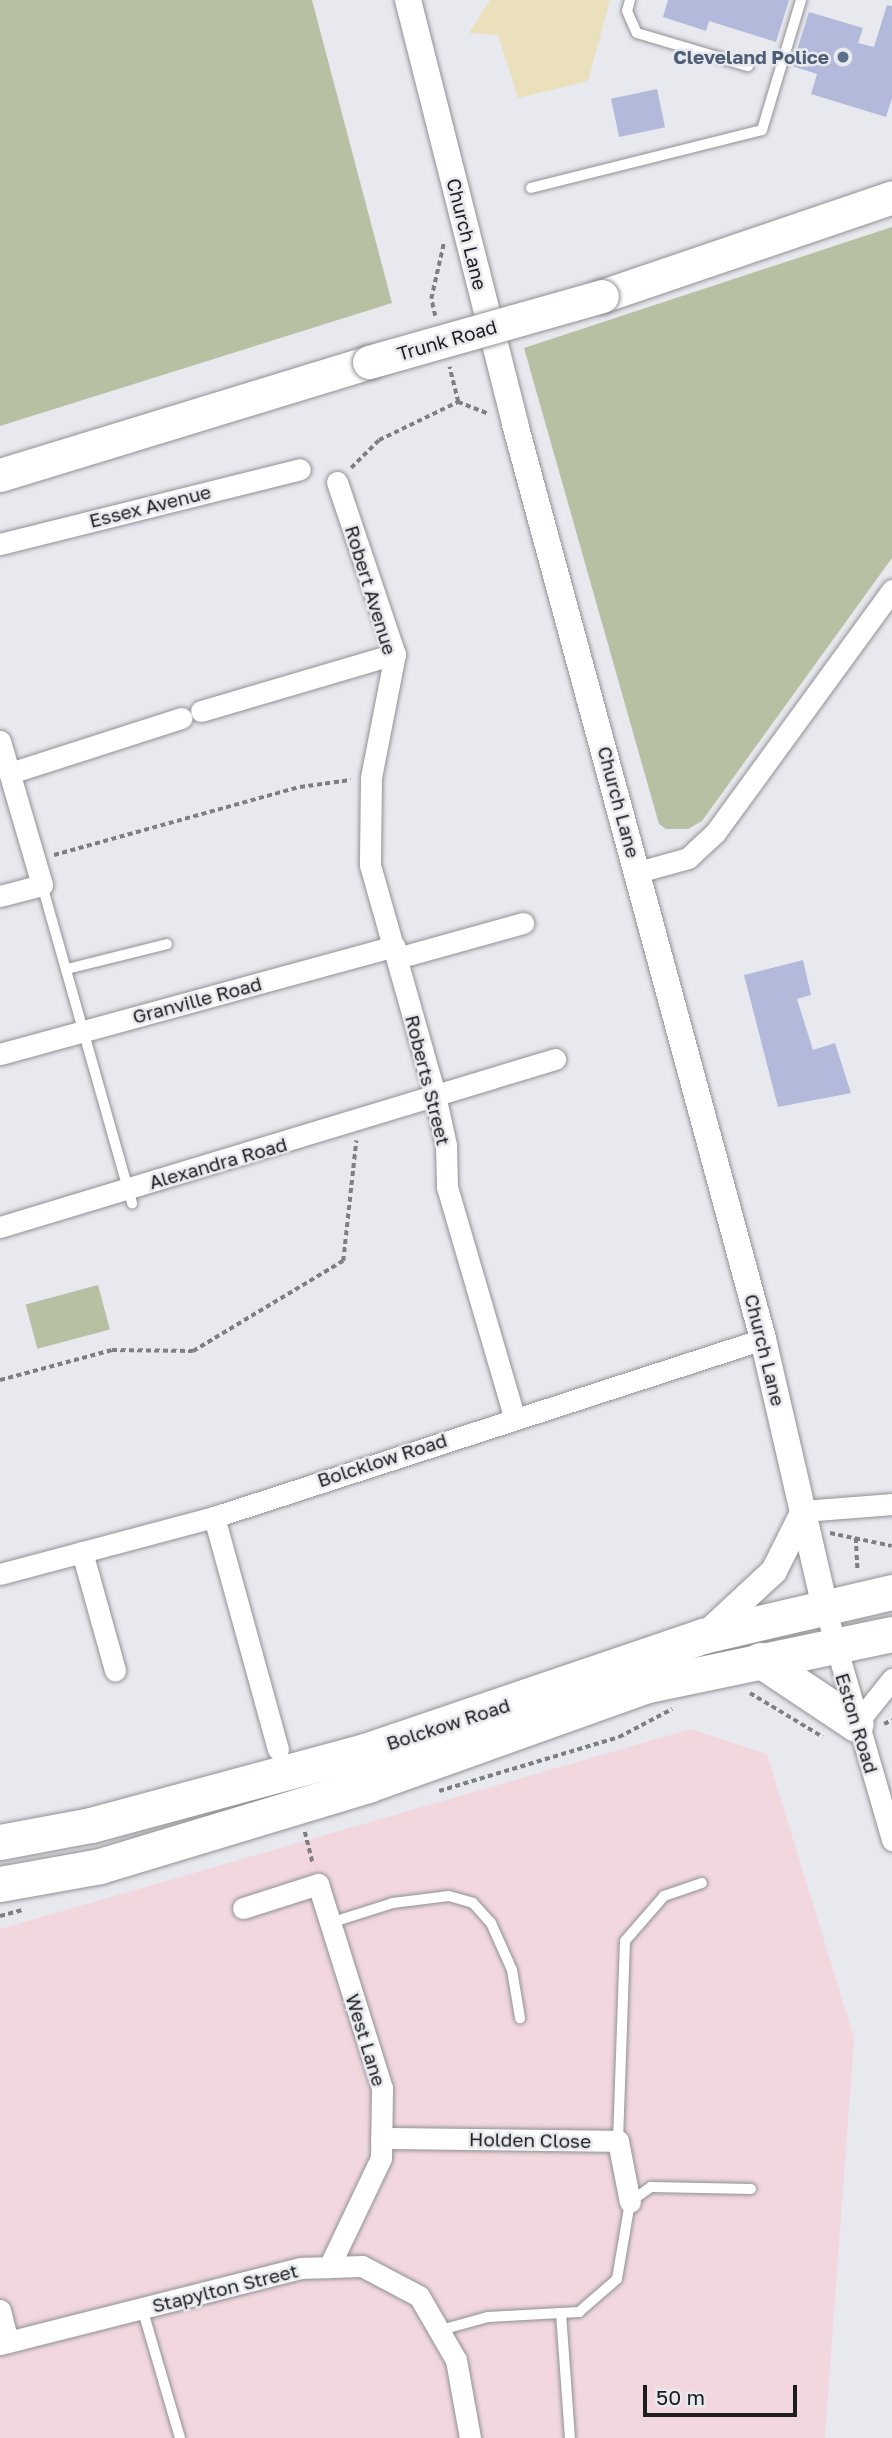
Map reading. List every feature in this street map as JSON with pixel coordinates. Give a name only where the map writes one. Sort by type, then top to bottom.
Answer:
[{"type":"highway","name":"Bolckow Road","points":[[0,1842],[91,1825],[365,1751],[703,1636],[824,1604],[892,1592]]},
{"type":"highway","name":"Bolckow Road","points":[[0,1884],[100,1867],[368,1785],[700,1673],[892,1634]]},
{"type":"highway","points":[[760,1660],[856,1724]]},
{"type":"main road","name":"Trunk Road","points":[[0,475],[369,362],[602,296],[892,197]]},
{"type":"street","name":"Church Lane","points":[[408,0],[763,1339],[824,1604]]},
{"type":"street","name":"Essex Avenue","points":[[0,544],[300,469]]},
{"type":"street","name":"Robert Avenue","points":[[337,482],[395,654],[371,777],[370,865]]},
{"type":"street","points":[[638,872],[688,858],[715,833],[892,590]]},
{"type":"street","points":[[201,710],[395,654]]},
{"type":"street","points":[[10,773],[181,718]]},
{"type":"street","points":[[0,741],[42,885],[0,896]]},
{"type":"street","name":"Roberts Street","points":[[370,865],[435,1094],[446,1145],[447,1187],[514,1416]]},
{"type":"street","name":"Granville Road","points":[[0,1054],[396,952],[523,923]]},
{"type":"street","name":"Alexandra Road","points":[[0,1227],[130,1197],[435,1094],[555,1059]]},
{"type":"street","name":"Bolcklow Road","points":[[0,1574],[214,1517],[514,1416],[763,1339]]},
{"type":"street","points":[[703,1636],[774,1571],[806,1520],[892,1504]]},
{"type":"street","points":[[214,1517],[278,1749]]},
{"type":"street","points":[[82,1552],[116,1670]]},
{"type":"street","name":"Eston Road","points":[[824,1604],[833,1645],[892,1840]]},
{"type":"street","points":[[856,1724],[892,1679]]},
{"type":"street","points":[[243,1908],[318,1884]]},
{"type":"street","name":"West Lane","points":[[318,1884],[382,2088],[381,2158],[329,2267]]},
{"type":"street","name":"Holden Close","points":[[381,2138],[618,2141],[630,2202]]},
{"type":"street","name":"Stapylton Street","points":[[4,2343],[142,2308],[329,2267],[362,2266],[419,2296],[441,2330],[456,2360],[470,2438]]},
{"type":"street","points":[[0,2310],[4,2343]]},
{"type":"lane","points":[[630,0],[626,11],[637,33],[748,66]]},
{"type":"lane","points":[[531,188],[762,130],[801,0]]},
{"type":"lane","points":[[42,885],[86,1031],[130,1197]]},
{"type":"lane","points":[[67,969],[167,944]]},
{"type":"lane","points":[[618,2141],[625,1941],[664,1896],[702,1883]]},
{"type":"lane","points":[[330,1923],[393,1903],[449,1896],[472,1903],[491,1923],[512,1970],[520,2018]]},
{"type":"lane","points":[[441,2330],[488,2317],[579,2312],[617,2278],[630,2202],[651,2187],[751,2189]]},
{"type":"lane","points":[[142,2308],[180,2438]]},
{"type":"lane","points":[[561,2313],[570,2438]]},
{"type":"path","points":[[35,860],[300,787],[371,777]]},
{"type":"path","points":[[0,1380],[113,1350],[193,1351],[343,1261],[358,1121]]},
{"type":"path","points":[[806,1520],[892,1546]]},
{"type":"path","points":[[436,1792],[619,1737],[681,1705]]},
{"type":"path","points":[[318,1827],[305,1831],[318,1884]]},
{"type":"shaded area","points":[[691,1729],[767,1754],[854,2038],[825,2438],[0,2438],[0,1929]]},
{"type":"green space","points":[[0,0],[312,0],[392,303],[0,426]]},
{"type":"green space","points":[[892,227],[892,558],[702,821],[688,829],[666,829],[659,824],[524,348]]},
{"type":"green space","points":[[98,1285],[110,1329],[37,1349],[26,1304]]},
{"type":"sand","points":[[490,0],[610,0],[588,81],[518,98],[498,35],[469,33]]},
{"type":"building","points":[[668,0],[789,0],[776,42],[709,21],[706,31],[663,17]]},
{"type":"building","name":"Cleveland Police","points":[[887,5],[892,6],[892,98],[886,117],[811,94],[817,74],[792,66],[809,12],[863,28],[858,43],[874,47]]},
{"type":"building","points":[[657,89],[665,127],[619,137],[611,99]]},
{"type":"building","points":[[803,960],[811,995],[797,999],[813,1050],[835,1043],[851,1093],[778,1107],[744,975]]},
{"type":"place","name":"Cleveland Police","points":[[843,57]]}]
